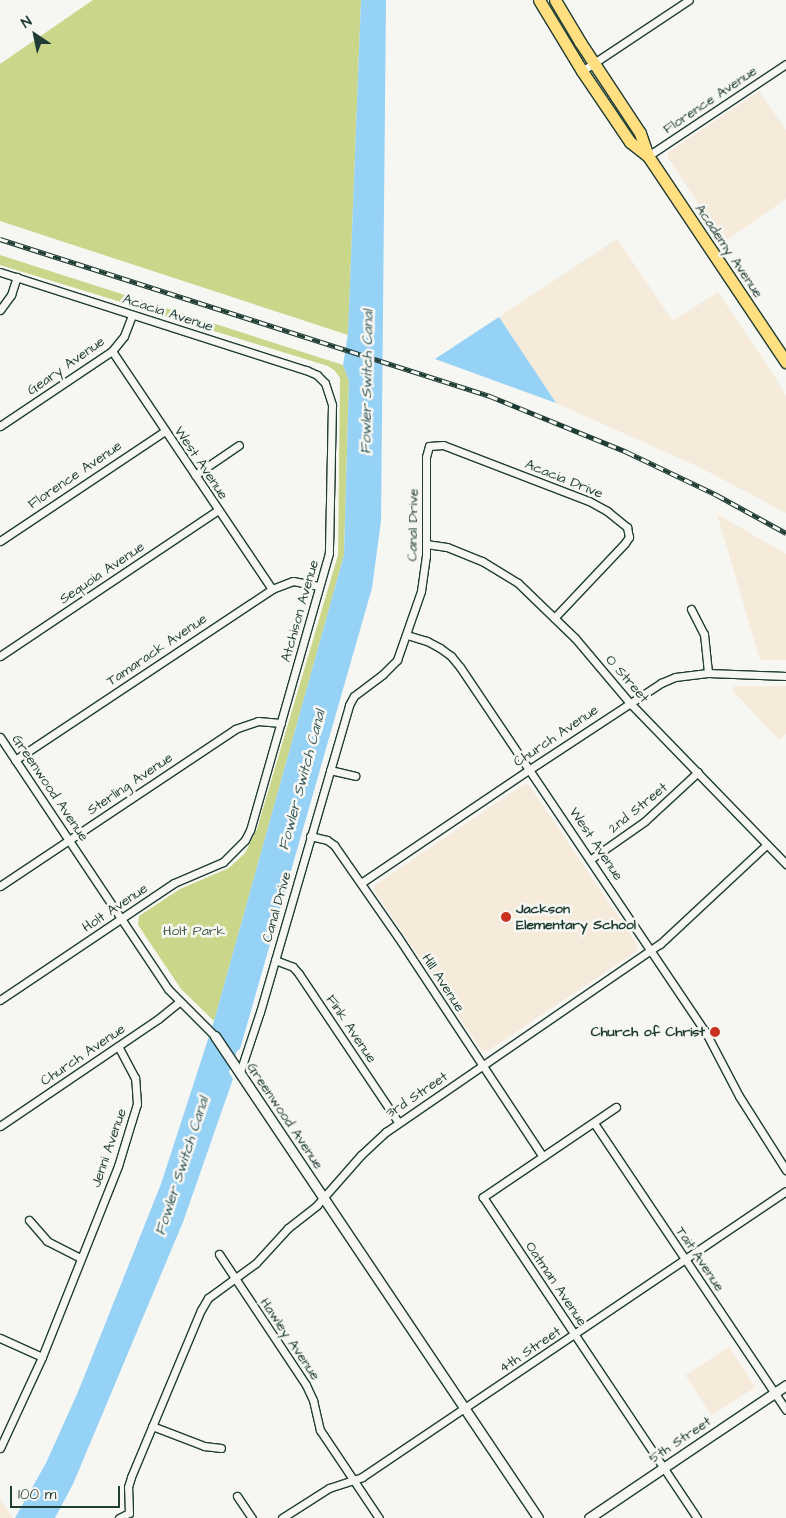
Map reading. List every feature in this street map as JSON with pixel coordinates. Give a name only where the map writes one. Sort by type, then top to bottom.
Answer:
[{"type":"main road","name":"Academy Avenue","points":[[539,0],[582,71],[630,142],[648,156]]},
{"type":"main road","name":"Academy Avenue","points":[[555,0],[640,133],[648,156],[786,362]]},
{"type":"street","points":[[582,71],[689,0]]},
{"type":"street","name":"Florence Avenue","points":[[648,156],[786,64]]},
{"type":"street","name":"Acacia Avenue","points":[[0,272],[306,370],[317,375],[325,383]]},
{"type":"street","points":[[0,310],[11,295],[17,277]]},
{"type":"street","name":"Geary Avenue","points":[[0,426],[112,351],[124,336],[132,315]]},
{"type":"street","name":"West Avenue","points":[[112,351],[272,589]]},
{"type":"street","name":"Atchison Avenue","points":[[246,840],[325,570],[331,537],[332,404],[325,383]]},
{"type":"street","name":"Florence Avenue","points":[[0,541],[165,431]]},
{"type":"street","points":[[195,475],[239,445]]},
{"type":"street","name":"Acacia Drive","points":[[429,446],[443,445],[588,501],[607,511],[627,527],[629,537],[625,543],[554,618]]},
{"type":"street","name":"Canal Drive","points":[[240,1072],[275,960],[349,705],[354,696],[392,667],[402,652],[423,581],[426,544],[426,457],[429,446]]},
{"type":"street","name":"Sequoia Avenue","points":[[0,656],[218,510]]},
{"type":"street","name":"O Street","points":[[426,544],[447,547],[495,568],[518,583],[586,650],[629,702],[786,864]]},
{"type":"street","name":"Tamarack Avenue","points":[[16,760],[272,589],[293,581],[319,586]]},
{"type":"street","points":[[691,610],[704,634],[708,672]]},
{"type":"street","name":"West Avenue","points":[[407,635],[427,641],[451,656],[591,859],[705,1031],[739,1096],[786,1170]]},
{"type":"street","name":"Church Avenue","points":[[361,883],[653,687],[675,677],[708,672],[786,676]]},
{"type":"street","name":"Sterling Avenue","points":[[0,886],[235,729],[258,721],[281,724]]},
{"type":"street","name":"Greenwood Avenue","points":[[0,737],[168,989],[215,1036],[240,1072],[538,1518]]},
{"type":"street","points":[[330,770],[355,776]]},
{"type":"street","name":"2nd Street","points":[[591,859],[646,821],[698,772]]},
{"type":"street","name":"Hill Avenue","points":[[310,836],[331,842],[361,883],[543,1157]]},
{"type":"street","name":"Holt Avenue","points":[[0,1000],[174,883],[223,862],[246,840]]},
{"type":"street","name":"3rd Street","points":[[118,1518],[130,1516],[128,1488],[200,1310],[208,1298],[256,1263],[288,1228],[324,1198],[370,1144],[398,1122],[652,950],[766,845]]},
{"type":"street","name":"Fink Avenue","points":[[275,960],[293,967],[299,974],[398,1122]]},
{"type":"street","name":"Church Avenue","points":[[0,1126],[179,1002]]},
{"type":"street","name":"Jenni Avenue","points":[[0,1448],[42,1357],[118,1166],[137,1104],[135,1078],[118,1046]]},
{"type":"street","name":"Oatman Avenue","points":[[616,1106],[594,1123],[483,1197],[697,1518]]},
{"type":"street","name":"Tait Avenue","points":[[594,1123],[786,1410]]},
{"type":"street","name":"4th Street","points":[[282,1518],[329,1488],[354,1481],[686,1260],[786,1191]]},
{"type":"street","points":[[29,1220],[47,1241],[81,1258]]},
{"type":"street","name":"Hawley Avenue","points":[[218,1254],[306,1385],[313,1400],[320,1430],[379,1518]]},
{"type":"street","points":[[0,1338],[42,1357]]},
{"type":"street","name":"5th Street","points":[[589,1518],[786,1385]]},
{"type":"street","points":[[152,1426],[204,1446],[221,1448]]},
{"type":"street","points":[[237,1496],[252,1518]]},
{"type":"shaded area","points":[[759,91],[786,130],[786,199],[724,242],[668,158],[668,152]]},
{"type":"shaded area","points":[[617,239],[673,321],[718,292],[775,377],[786,396],[786,513],[699,467],[556,403],[499,317]]},
{"type":"shaded area","points":[[717,514],[786,554],[786,660],[760,660]]},
{"type":"shaded area","points":[[734,686],[786,686],[786,734],[779,740],[733,691]]},
{"type":"shaded area","name":"Jackson Elementary School","points":[[524,784],[529,785],[637,944],[637,951],[488,1051],[481,1050],[374,890],[375,885]]},
{"type":"shaded area","points":[[729,1347],[755,1387],[712,1416],[685,1375]]},
{"type":"shaded area","points":[[0,1499],[13,1518],[0,1518]]},
{"type":"green space","points":[[93,0],[361,0],[348,335],[0,221],[0,64]]},
{"type":"green space","name":"Holt Park","points":[[0,255],[343,365],[349,381],[344,555],[214,1021],[181,989],[138,925],[139,916],[180,889],[229,868],[245,853],[257,829],[338,555],[340,378],[328,366],[149,311],[135,302],[121,302],[0,265]]},
{"type":"water","name":"Fowler Switch Canal","points":[[361,0],[386,0],[381,521],[372,588],[240,1049],[237,1051],[229,1072],[233,1079],[183,1222],[73,1484],[55,1518],[15,1518],[46,1463],[78,1392],[161,1184],[214,1021],[344,555],[349,381],[343,365],[348,334]]},
{"type":"water","points":[[499,317],[556,403],[435,359]]},
{"type":"railway","points":[[0,239],[490,396],[627,452],[717,495],[786,533]]},
{"type":"place","name":"Jackson Elementary School","points":[[506,917]]},
{"type":"place","name":"Church of Christ","points":[[715,1032]]}]
